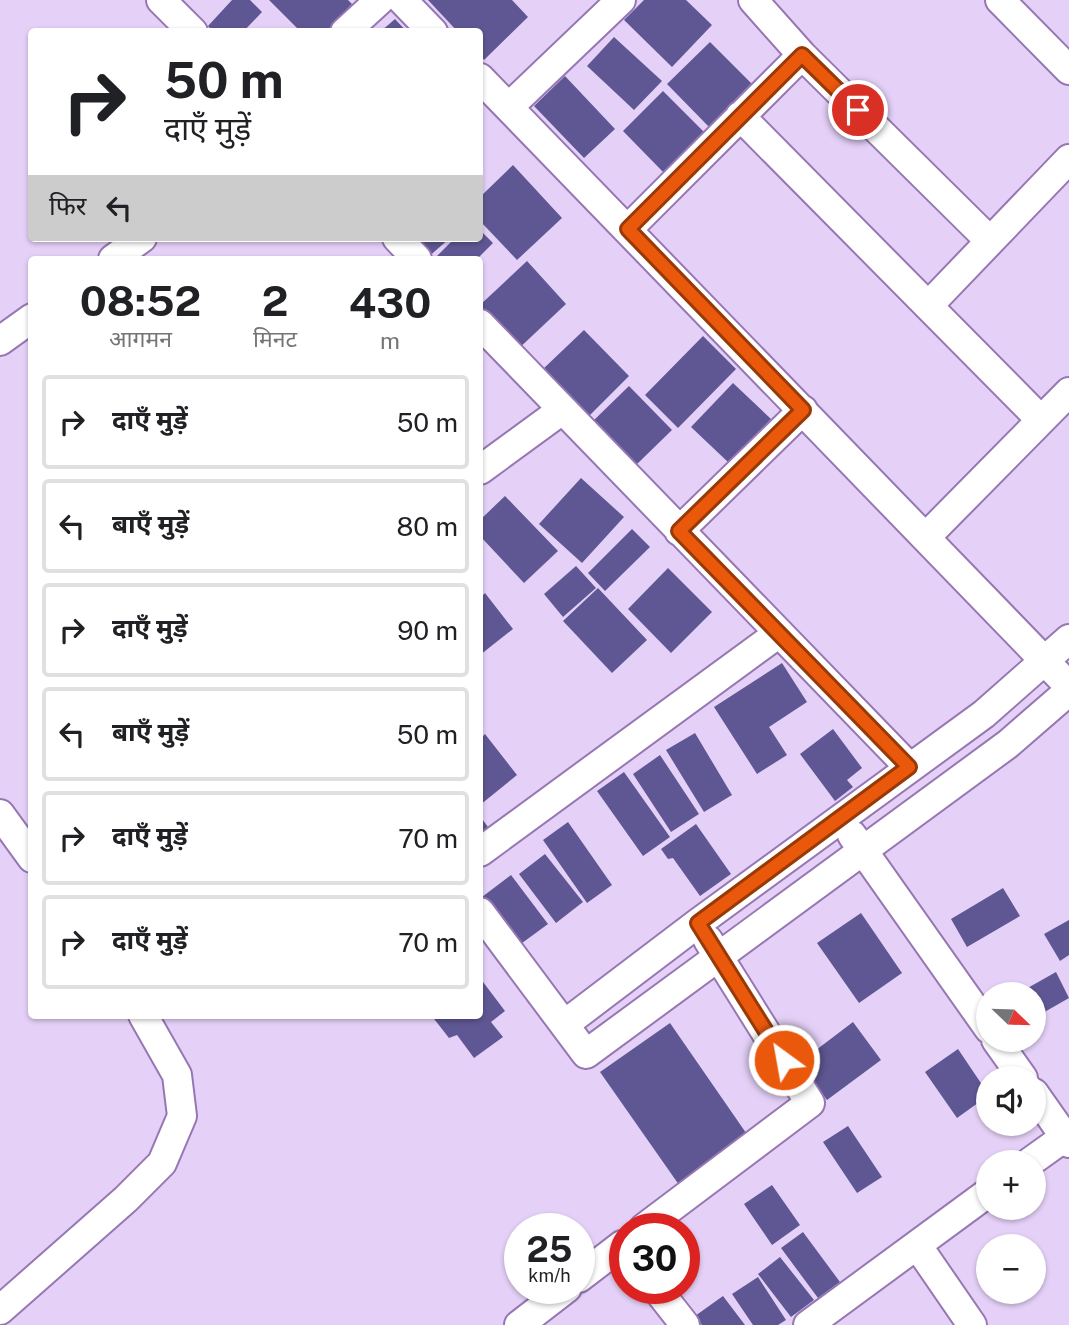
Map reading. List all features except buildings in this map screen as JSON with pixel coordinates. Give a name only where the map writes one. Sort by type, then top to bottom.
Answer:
[{"type":"street","points":[[161,0],[189,28]]},
{"type":"street","points":[[349,28],[380,0]]},
{"type":"street","points":[[402,0],[429,28]]},
{"type":"street","points":[[509,107],[621,0]]},
{"type":"street","points":[[753,0],[802,55],[990,240]]},
{"type":"street","points":[[1000,0],[1069,70]]},
{"type":"street","points":[[628,229],[802,55]]},
{"type":"street","points":[[483,81],[1046,661],[1069,689],[1008,744],[586,1054],[483,916]]},
{"type":"street","points":[[740,116],[1041,420]]},
{"type":"street","points":[[928,306],[1069,159]]},
{"type":"street","points":[[117,256],[136,242]]},
{"type":"street","points":[[401,242],[414,256]]},
{"type":"street","points":[[0,341],[28,321]]},
{"type":"street","points":[[483,327],[909,767]]},
{"type":"street","points":[[926,537],[1069,392]]},
{"type":"street","points":[[483,468],[562,410]]},
{"type":"street","points":[[679,531],[803,410]]},
{"type":"street","points":[[483,850],[779,633]]},
{"type":"street","points":[[565,1024],[984,714],[1069,639]]},
{"type":"street","points":[[0,814],[28,852]]},
{"type":"street","points":[[840,818],[976,1011]]},
{"type":"street","points":[[665,1213],[810,1102],[698,923]]},
{"type":"street","points":[[0,1310],[127,1199],[162,1163],[182,1116],[177,1075],[144,1019]]},
{"type":"street","points":[[1046,1110],[1067,1140],[1046,1152]]},
{"type":"street","points":[[807,1325],[976,1202]]},
{"type":"street","points":[[917,1245],[972,1325]]},
{"type":"street","points":[[519,1325],[546,1304]]},
{"type":"street","points":[[669,1304],[685,1325]]},
{"type":"route","points":[[784,1060],[698,923],[909,767],[679,531],[803,410],[628,229],[802,55],[858,110]]}]
